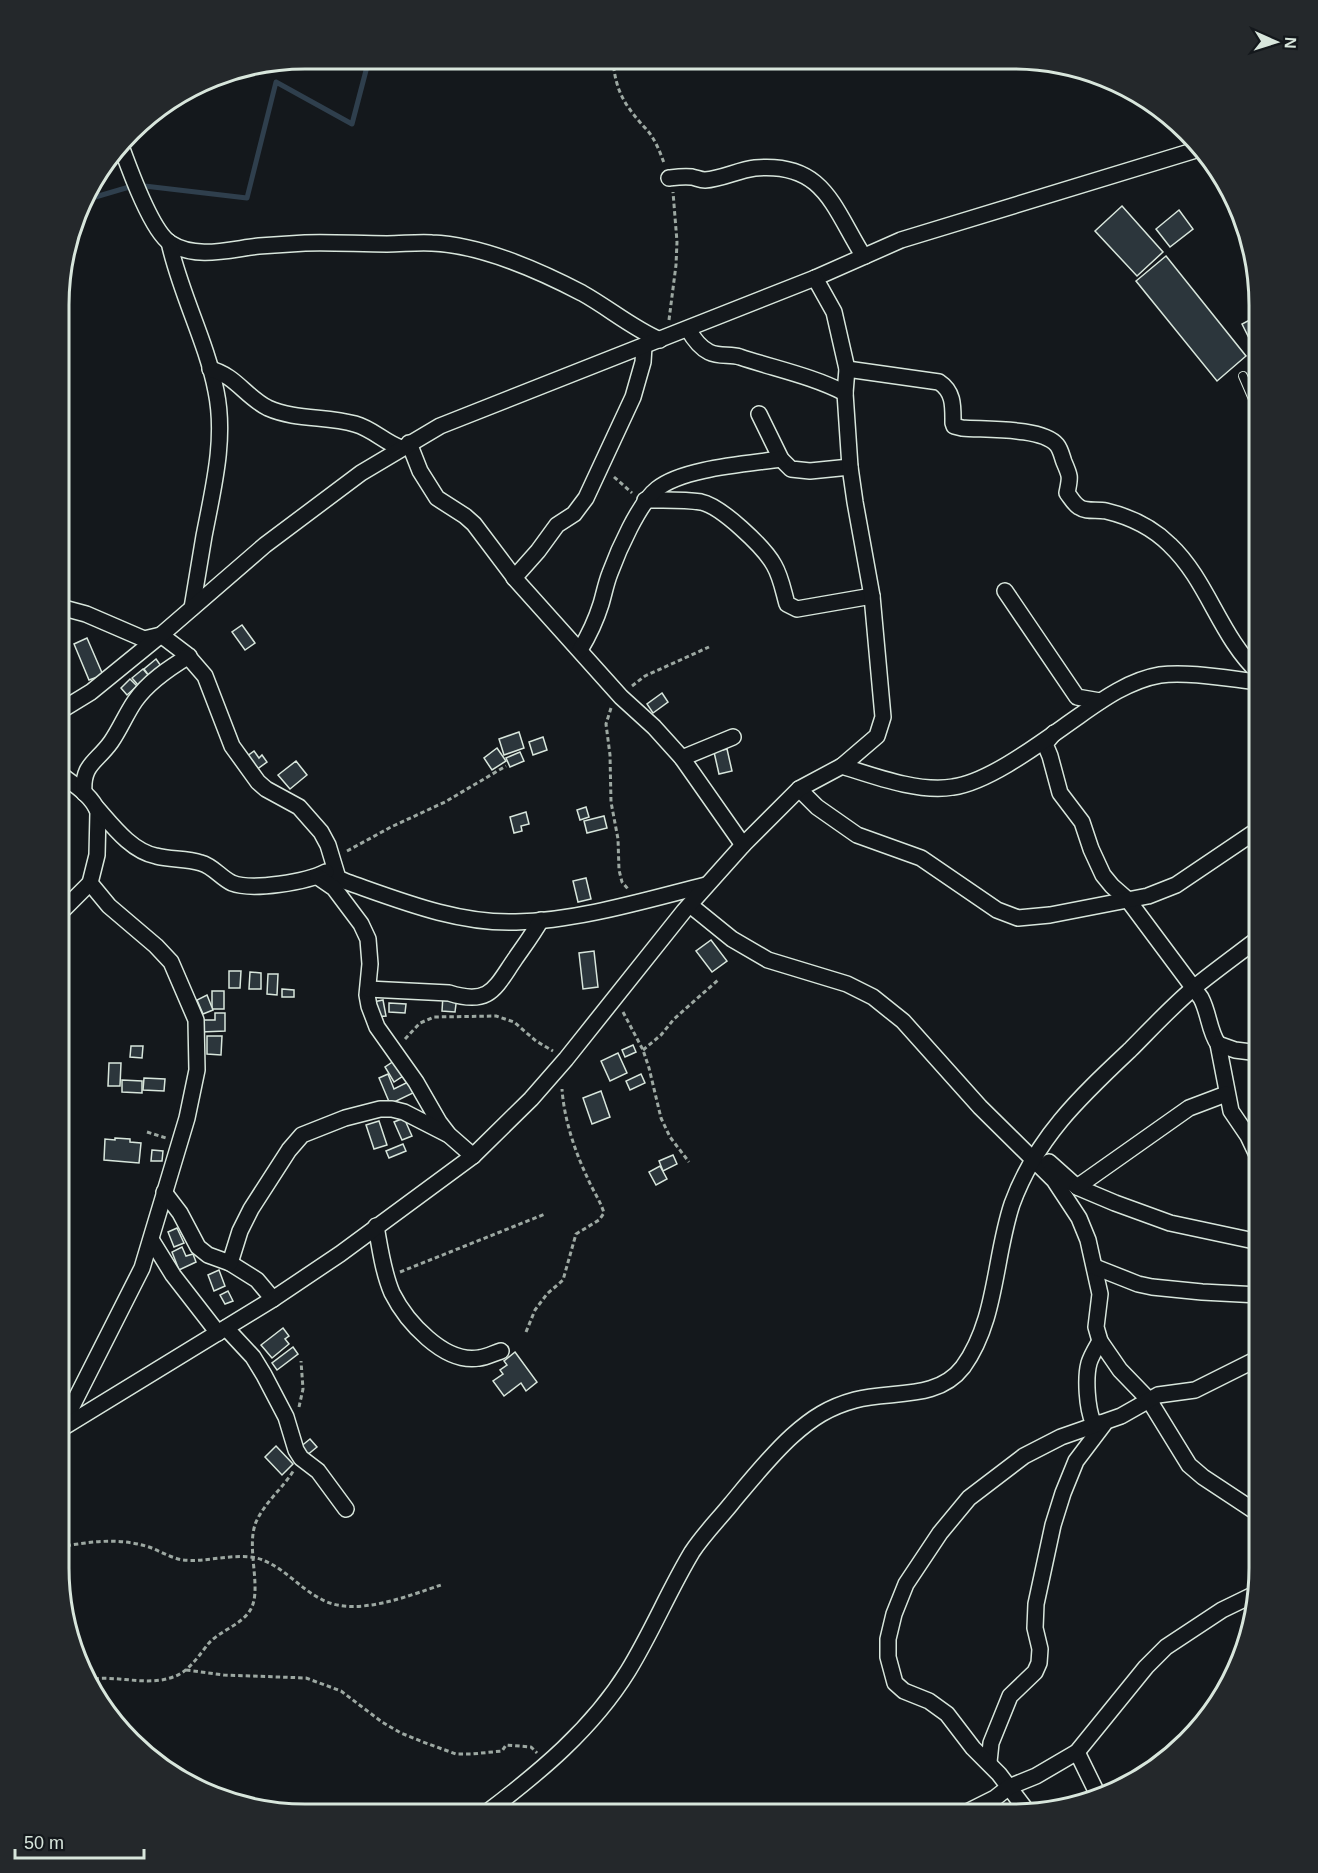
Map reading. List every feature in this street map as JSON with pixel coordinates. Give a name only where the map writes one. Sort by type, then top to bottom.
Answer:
[{"type":"street","points":[[69,705],[91,692],[161,635],[265,545],[361,473],[440,426],[495,402],[815,278],[901,240],[1192,151]]},
{"type":"street","points":[[124,154],[154,222],[169,242],[175,268],[210,369],[218,404],[219,451],[192,608]]},
{"type":"street","points":[[669,178],[707,180],[756,168],[796,172],[812,180],[830,197],[854,242],[865,256]]},
{"type":"street","points":[[169,242],[197,251],[218,252],[258,246],[307,243],[432,243],[468,247],[504,259],[583,294],[644,333],[665,338]]},
{"type":"street","points":[[69,1424],[273,1299],[340,1254],[473,1156],[531,1099],[566,1059],[706,885],[743,845],[799,789],[842,766],[873,742],[883,721],[872,596],[850,467],[847,369],[834,312],[815,278]]},
{"type":"street","points":[[688,328],[695,340],[714,354],[739,357],[790,371],[821,381],[846,393]]},
{"type":"street","points":[[514,578],[538,552],[557,525],[581,507],[633,397],[643,362],[644,346]]},
{"type":"street","points":[[210,369],[222,372],[256,400],[271,409],[293,415],[340,420],[355,424],[377,433],[393,445],[405,446]]},
{"type":"street","points":[[847,369],[939,382],[948,390],[951,397],[954,426],[1020,432],[1052,441],[1061,452],[1070,475],[1067,493],[1075,504],[1081,509],[1104,511],[1132,519],[1152,528],[1171,545],[1196,579],[1225,631],[1249,661]]},
{"type":"street","points":[[759,414],[781,459],[787,466],[797,471],[850,467]]},
{"type":"street","points":[[405,446],[438,498],[474,524],[514,578],[621,697],[654,727],[682,758],[743,845]]},
{"type":"street","points":[[580,650],[594,625],[610,572],[645,500],[663,484],[679,477],[781,459]]},
{"type":"street","points":[[645,500],[700,502],[718,510],[749,536],[771,561],[780,578],[787,604],[794,609],[811,608],[872,596]]},
{"type":"street","points":[[1005,591],[1077,697],[1100,701]]},
{"type":"street","points":[[69,609],[86,614],[144,639],[161,635]]},
{"type":"street","points":[[161,635],[189,656],[205,676],[232,746],[258,782],[266,789],[300,807],[311,819],[328,845],[338,878],[433,911],[515,922],[541,920],[644,900],[706,885]]},
{"type":"street","points":[[84,794],[84,784],[90,764],[108,745],[136,699],[167,670],[189,656]]},
{"type":"street","points":[[842,766],[900,783],[951,788],[991,772],[1100,701],[1129,685],[1160,675],[1202,676],[1249,681]]},
{"type":"street","points":[[1054,733],[1045,744],[1060,793],[1082,822],[1091,849],[1104,875],[1112,886],[1128,900],[1194,987],[1209,1015],[1214,1039],[1218,1044],[1231,1111],[1249,1138]]},
{"type":"street","points":[[682,758],[733,737]]},
{"type":"street","points":[[69,782],[141,850],[155,856],[184,858],[204,863],[232,882],[248,886],[293,882],[318,877],[334,864]]},
{"type":"street","points":[[799,789],[818,807],[857,835],[921,858],[997,910],[1011,917],[1035,917],[1148,896],[1176,885],[1249,837]]},
{"type":"street","points":[[69,904],[90,883],[98,855],[96,807]]},
{"type":"street","points":[[318,877],[334,888],[364,931],[369,948],[367,995],[377,1027],[416,1082],[439,1122],[449,1135],[473,1156]]},
{"type":"street","points":[[69,1411],[142,1268],[152,1241],[164,1192],[187,1118],[197,1070],[196,1020],[171,962],[156,946],[109,906],[90,883]]},
{"type":"street","points":[[690,905],[732,939],[768,960],[847,984],[873,997],[919,1037],[980,1107],[1035,1156],[1077,1187],[1170,1223],[1249,1240]]},
{"type":"street","points":[[368,988],[439,992],[460,996],[483,995],[502,982],[541,920]]},
{"type":"street","points":[[498,1804],[550,1764],[587,1725],[627,1672],[693,1551],[749,1483],[791,1437],[821,1412],[857,1399],[929,1389],[946,1383],[962,1368],[981,1332],[989,1310],[1012,1204],[1035,1156],[1048,1135],[1071,1107],[1194,987],[1249,946]]},
{"type":"street","points":[[1218,1044],[1249,1052]]},
{"type":"street","points":[[1077,1187],[1189,1108],[1226,1094]]},
{"type":"street","points":[[230,1263],[238,1237],[251,1209],[289,1150],[302,1136],[345,1118],[380,1109],[404,1112],[449,1135]]},
{"type":"street","points":[[1035,1156],[1079,1218],[1088,1240],[1100,1294],[1096,1328],[1100,1341],[1120,1370],[1149,1400],[1190,1465],[1203,1477],[1249,1507]]},
{"type":"street","points":[[164,1192],[180,1213],[198,1246],[208,1255],[230,1263],[257,1280],[273,1299]]},
{"type":"street","points":[[376,1226],[392,1291],[400,1306],[431,1341],[446,1352],[461,1357],[479,1359],[501,1351]]},
{"type":"street","points":[[152,1241],[173,1275],[222,1330],[253,1357],[281,1407],[296,1450],[301,1458],[318,1471],[346,1509]]},
{"type":"street","points":[[1095,1267],[1138,1284],[1152,1287],[1249,1294]]},
{"type":"street","points":[[1100,1341],[1089,1362],[1087,1386],[1090,1415],[1093,1422],[1104,1424]]},
{"type":"street","points":[[1021,1803],[989,1762],[973,1748],[953,1721],[940,1709],[904,1691],[895,1683],[887,1650],[894,1614],[906,1584],[953,1516],[969,1498],[1010,1465],[1061,1437],[1104,1424],[1135,1410],[1158,1395],[1195,1390],[1249,1363]]},
{"type":"street","points":[[989,1762],[991,1743],[1010,1696],[1035,1672],[1039,1663],[1040,1649],[1035,1628],[1036,1604],[1053,1525],[1063,1493],[1076,1461],[1104,1424]]},
{"type":"street","points":[[983,1804],[1009,1787],[1036,1776],[1077,1752],[1146,1667],[1166,1647],[1222,1610],[1247,1598]]},
{"type":"street","points":[[1077,1752],[1095,1789]]},
{"type":"lane","points":[[1243,376],[1249,390]]},
{"type":"path","points":[[615,69],[619,91],[630,112],[648,130],[657,146],[674,198],[676,265],[665,338]]},
{"type":"path","points":[[600,469],[645,500]]},
{"type":"path","points":[[644,900],[627,889],[622,882],[619,870],[618,839],[611,802],[610,755],[606,724],[611,707],[645,676],[709,647]]},
{"type":"path","points":[[334,864],[341,853],[445,802],[506,766]]},
{"type":"path","points":[[643,1050],[717,980]]},
{"type":"path","points":[[616,997],[643,1050],[661,1118],[670,1137],[688,1162]]},
{"type":"path","points":[[393,1048],[405,1040],[420,1023],[434,1017],[496,1016],[514,1022],[536,1041],[566,1059]]},
{"type":"path","points":[[526,1332],[535,1310],[547,1294],[563,1280],[576,1234],[599,1220],[604,1213],[579,1158],[563,1105],[562,1088]]},
{"type":"path","points":[[387,1276],[424,1264],[545,1214]]},
{"type":"path","points":[[96,1678],[162,1680],[176,1677],[186,1670],[215,1637],[249,1612],[254,1600],[252,1541],[256,1523],[263,1509],[288,1479],[301,1458]]},
{"type":"path","points":[[69,1545],[101,1540],[123,1541],[148,1547],[183,1560],[252,1557],[264,1560],[323,1601],[338,1604],[360,1606],[384,1603],[441,1585]]},
{"type":"path","points":[[186,1670],[224,1676],[306,1678],[341,1691],[382,1722],[401,1733],[456,1754],[484,1753],[502,1750],[506,1745],[522,1745],[531,1747],[550,1764]]},
{"type":"building","points":[[1122,206],[1163,252],[1137,276],[1095,231]]},
{"type":"building","points":[[1179,210],[1193,229],[1170,247],[1156,229]]},
{"type":"building","points":[[1166,256],[1246,356],[1217,381],[1136,281]]},
{"type":"building","points":[[1249,320],[1249,338],[1242,324]]},
{"type":"building","points":[[242,625],[255,643],[245,650],[232,632]]},
{"type":"building","points":[[87,638],[103,675],[89,680],[74,644]]},
{"type":"building","points":[[156,659],[161,666],[149,676],[144,669]]},
{"type":"building","points":[[143,669],[149,676],[138,685],[132,678]]},
{"type":"building","points":[[130,679],[137,686],[127,695],[121,688]]},
{"type":"building","points":[[662,693],[668,702],[653,713],[647,704]]},
{"type":"building","points":[[519,732],[524,748],[504,755],[499,739]]},
{"type":"building","points":[[543,737],[547,750],[533,755],[529,742]]},
{"type":"building","points":[[497,748],[506,761],[492,770],[484,758]]},
{"type":"building","points":[[727,749],[732,771],[719,774],[714,752]]},
{"type":"building","points":[[254,751],[259,758],[262,755],[267,762],[256,770],[246,757]]},
{"type":"building","points":[[520,752],[524,761],[510,767],[506,758]]},
{"type":"building","points":[[296,761],[307,775],[290,789],[278,775]]},
{"type":"building","points":[[586,807],[589,817],[580,820],[577,810]]},
{"type":"building","points":[[526,812],[529,824],[521,826],[522,831],[514,833],[510,817]]},
{"type":"building","points":[[604,816],[607,828],[587,833],[584,821]]},
{"type":"building","points":[[586,878],[591,899],[578,902],[573,881]]},
{"type":"building","points":[[711,940],[727,961],[712,972],[696,951]]},
{"type":"building","points":[[594,951],[598,987],[583,989],[579,953]]},
{"type":"building","points":[[229,971],[241,971],[240,988],[229,988]]},
{"type":"building","points":[[250,972],[261,973],[261,989],[249,989]]},
{"type":"building","points":[[268,974],[278,974],[277,995],[267,994]]},
{"type":"building","points":[[282,989],[294,990],[294,997],[282,997]]},
{"type":"building","points":[[212,991],[224,991],[224,1009],[212,1009]]},
{"type":"building","points":[[207,995],[213,1010],[203,1014],[197,1000]]},
{"type":"building","points":[[443,995],[457,996],[455,1012],[442,1011]]},
{"type":"building","points":[[383,1000],[386,1016],[375,1017],[373,1002]]},
{"type":"building","points":[[389,1003],[406,1004],[405,1013],[389,1012]]},
{"type":"building","points":[[215,1013],[225,1013],[225,1031],[201,1032],[201,1020],[215,1020]]},
{"type":"building","points":[[207,1036],[222,1036],[221,1055],[207,1054]]},
{"type":"building","points":[[633,1045],[636,1052],[625,1057],[622,1050]]},
{"type":"building","points":[[131,1046],[143,1046],[142,1058],[130,1057]]},
{"type":"building","points":[[618,1053],[627,1073],[610,1081],[601,1061]]},
{"type":"building","points":[[394,1061],[403,1076],[394,1082],[385,1067]]},
{"type":"building","points":[[109,1063],[121,1063],[120,1086],[108,1086]]},
{"type":"building","points":[[388,1074],[394,1089],[408,1082],[413,1093],[390,1104],[379,1078]]},
{"type":"building","points":[[641,1074],[645,1083],[630,1090],[626,1081]]},
{"type":"building","points":[[144,1078],[165,1079],[164,1091],[143,1090]]},
{"type":"building","points":[[122,1080],[142,1081],[142,1093],[122,1092]]},
{"type":"building","points":[[601,1091],[610,1117],[592,1124],[583,1098]]},
{"type":"building","points":[[404,1118],[412,1136],[402,1140],[394,1122]]},
{"type":"building","points":[[379,1121],[387,1145],[374,1149],[366,1125]]},
{"type":"building","points":[[115,1138],[130,1139],[130,1142],[141,1143],[139,1163],[104,1160],[105,1139],[115,1140]]},
{"type":"building","points":[[403,1144],[406,1151],[389,1158],[386,1151]]},
{"type":"building","points":[[152,1150],[163,1151],[162,1161],[151,1161]]},
{"type":"building","points":[[673,1155],[677,1164],[663,1171],[659,1161]]},
{"type":"building","points":[[660,1166],[667,1179],[656,1185],[649,1172]]},
{"type":"building","points":[[177,1228],[184,1243],[174,1247],[168,1232]]},
{"type":"building","points":[[182,1247],[186,1256],[193,1254],[196,1262],[179,1270],[172,1252]]},
{"type":"building","points":[[219,1270],[225,1286],[214,1291],[208,1275]]},
{"type":"building","points":[[228,1291],[233,1301],[225,1304],[220,1295]]},
{"type":"building","points":[[283,1328],[289,1336],[285,1339],[289,1344],[272,1358],[261,1345]]},
{"type":"building","points":[[293,1347],[298,1354],[277,1370],[272,1363]]},
{"type":"building","points":[[515,1352],[537,1382],[526,1391],[521,1383],[504,1396],[493,1381],[503,1374],[500,1370],[507,1365],[504,1361]]},
{"type":"building","points":[[310,1439],[317,1447],[306,1456],[299,1448]]},
{"type":"building","points":[[276,1446],[293,1464],[282,1475],[265,1457]]},
{"type":"waterway","points":[[95,197],[136,185],[247,198],[276,82],[352,124],[366,69]]}]
